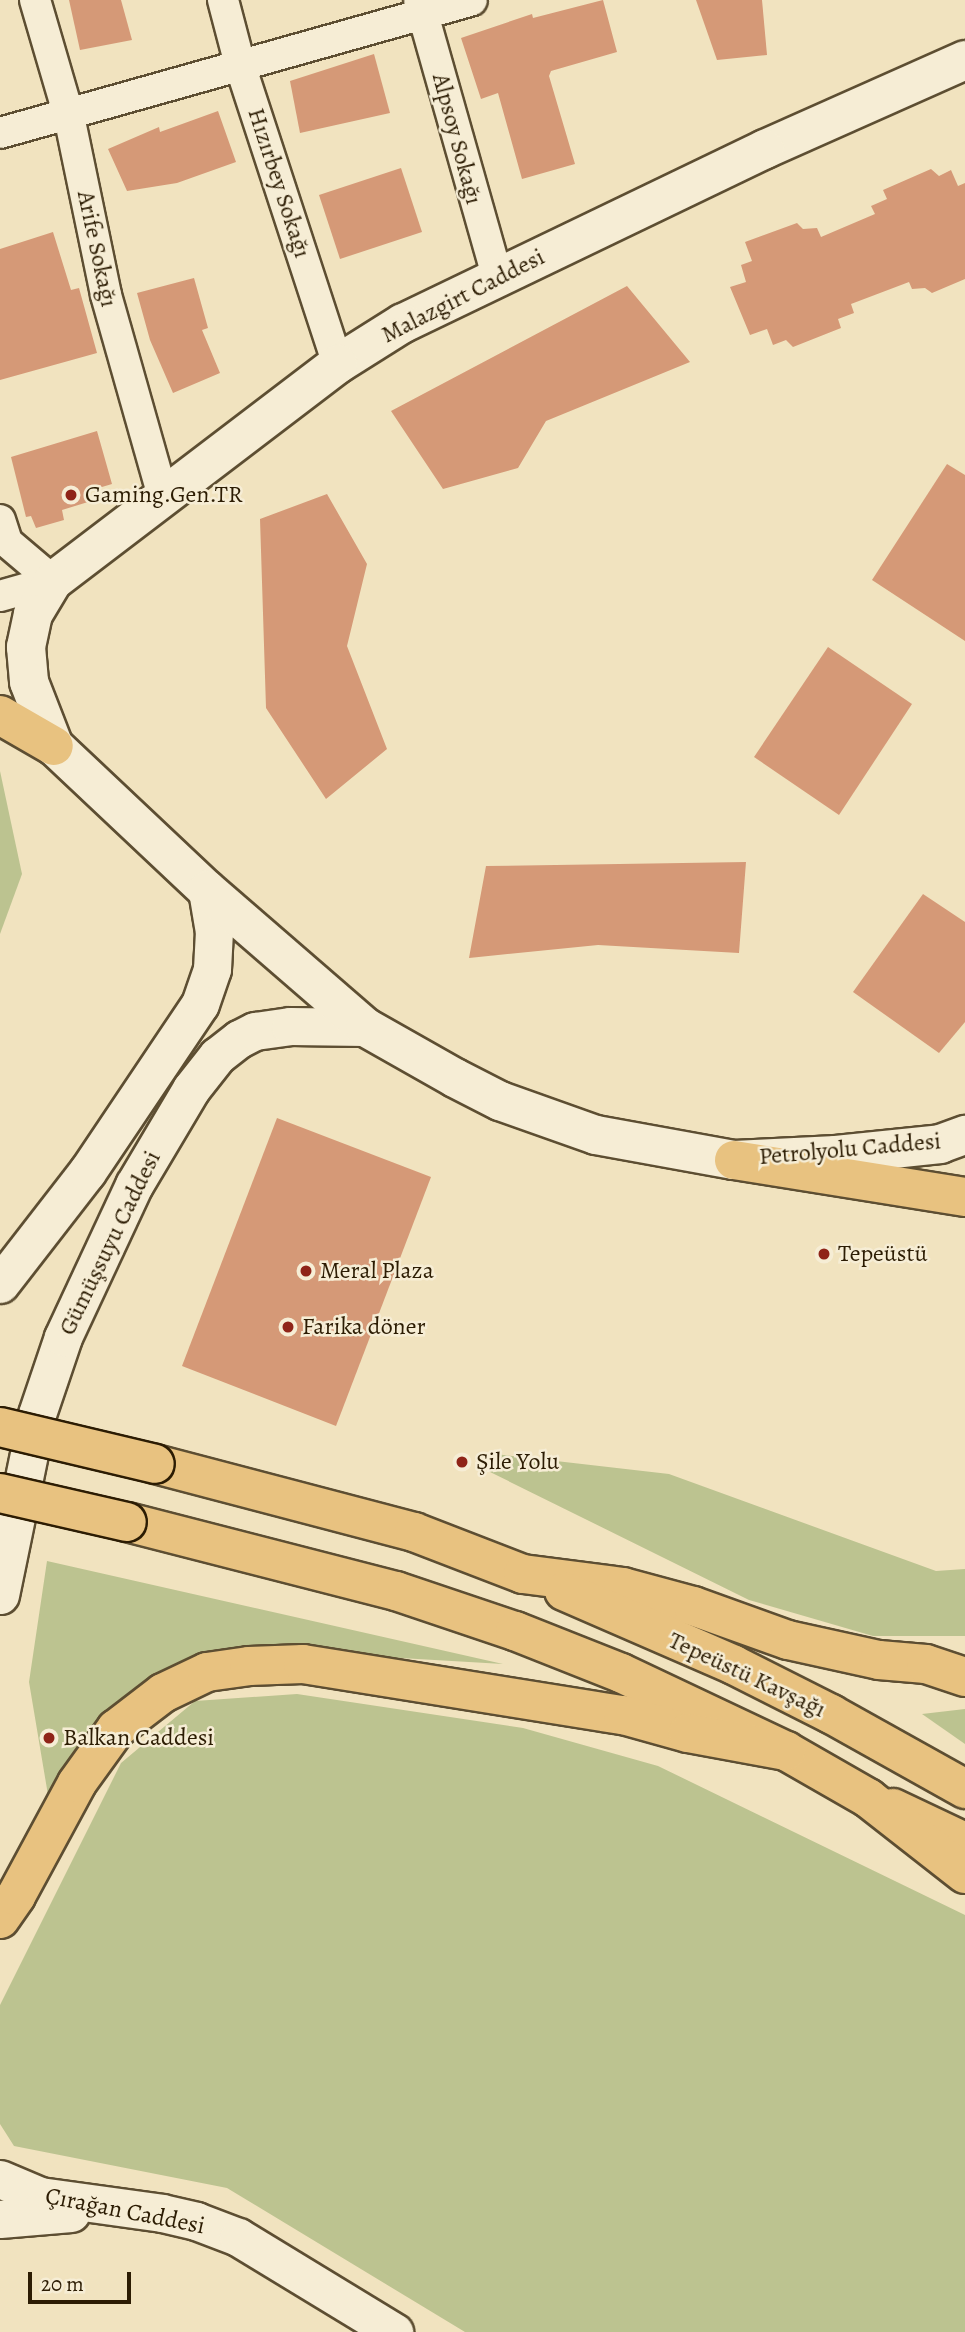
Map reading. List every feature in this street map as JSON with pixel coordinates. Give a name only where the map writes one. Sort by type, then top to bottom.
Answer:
[{"type":"main road","name":"Malazgirt Caddesi","points":[[53,581],[338,364],[403,323],[765,149],[965,60]]},
{"type":"main road","points":[[53,581],[33,614],[26,647],[29,682],[54,746]]},
{"type":"main road","points":[[0,715],[54,746]]},
{"type":"main road","name":"Petrolyolu Caddesi","points":[[54,746],[207,890],[365,1027],[500,1101],[596,1135],[734,1160],[940,1144],[965,1135]]},
{"type":"main road","points":[[734,1160],[965,1197]]},
{"type":"main road","points":[[0,1427],[155,1464],[414,1532],[523,1574],[623,1587],[693,1606],[788,1640],[879,1660],[926,1664],[965,1677]]},
{"type":"main road","points":[[0,1493],[127,1522],[396,1591],[515,1631],[621,1673],[786,1751],[868,1798],[965,1842]]},
{"type":"main road","name":"Tepeüstü Kavşağı","points":[[523,1574],[734,1665],[831,1714],[965,1788]]},
{"type":"main road","points":[[926,1664],[965,1654]]},
{"type":"main road","points":[[0,1919],[16,1896],[77,1783],[116,1729],[163,1693],[207,1672],[249,1666],[303,1664],[623,1716],[688,1733],[786,1751]]},
{"type":"main road","points":[[868,1798],[965,1874]]},
{"type":"street","name":"Arife Sokağı","points":[[35,0],[69,116],[106,295],[163,497]]},
{"type":"street","name":"Hızırbey Sokağı","points":[[223,0],[240,65],[338,364]]},
{"type":"street","points":[[0,133],[69,116],[240,65],[420,7],[472,0]]},
{"type":"street","name":"Alpsoy Sokağı","points":[[420,7],[497,276]]},
{"type":"street","points":[[0,520],[7,542],[53,581]]},
{"type":"street","name":"Malazgirt Caddesi","points":[[0,596],[53,581]]},
{"type":"street","name":"Gümüşsuyu Caddesi","points":[[0,1284],[87,1172],[200,1004],[212,969],[214,932],[207,890]]},
{"type":"street","name":"Gümüşsuyu Caddesi","points":[[0,1595],[37,1415],[63,1337],[134,1185],[191,1088],[218,1056],[239,1039],[256,1031],[290,1026],[365,1027]]},
{"type":"street","name":"Çırağan Caddesi","points":[[0,2179],[40,2196],[196,2221],[239,2237],[394,2332]]},
{"type":"street","points":[[0,2219],[121,2208]]},
{"type":"green space","points":[[0,771],[22,874],[0,934]]},
{"type":"green space","points":[[495,1454],[669,1474],[936,1571],[965,1569],[965,1636],[873,1636],[749,1600],[488,1471]]},
{"type":"green space","points":[[47,1561],[503,1664],[281,1651],[101,1727],[48,1795],[29,1682]]},
{"type":"green space","points":[[297,1694],[523,1728],[658,1766],[965,1915],[965,2332],[465,2332],[227,2188],[14,2146],[0,2124],[0,2005],[121,1763],[195,1701]]},
{"type":"green space","points":[[965,1709],[965,1744],[922,1714]]},
{"type":"building","points":[[69,0],[121,0],[132,40],[80,50]]},
{"type":"building","points":[[603,0],[617,52],[551,71],[549,76],[575,164],[522,179],[498,93],[481,99],[461,38],[532,14],[533,18]]},
{"type":"building","points":[[696,0],[762,0],[767,55],[717,60]]},
{"type":"building","points":[[374,54],[390,113],[300,133],[290,81]]},
{"type":"building","points":[[218,111],[236,162],[177,183],[127,191],[108,149],[159,127],[160,132]]},
{"type":"building","points":[[401,168],[422,232],[340,259],[319,195]]},
{"type":"building","points":[[931,169],[939,176],[951,170],[958,186],[965,183],[965,279],[932,293],[925,288],[912,289],[909,282],[851,304],[854,313],[838,319],[841,328],[793,347],[786,340],[773,345],[767,329],[750,335],[730,287],[746,282],[741,265],[752,261],[745,242],[797,223],[803,229],[817,228],[821,237],[875,214],[871,206],[887,199],[883,190]]},
{"type":"building","points":[[53,232],[71,290],[79,288],[97,353],[0,380],[0,249]]},
{"type":"building","points":[[194,278],[208,328],[202,330],[220,373],[173,393],[150,340],[137,293]]},
{"type":"building","points":[[627,286],[690,362],[546,421],[518,468],[443,489],[391,411]]},
{"type":"building","points":[[97,431],[112,484],[85,492],[88,502],[62,510],[64,520],[36,528],[31,516],[26,517],[11,457]]},
{"type":"building","points":[[947,464],[965,475],[965,641],[872,580]]},
{"type":"building","points":[[327,494],[367,564],[347,646],[387,749],[326,799],[266,708],[260,519]]},
{"type":"building","points":[[828,647],[912,704],[839,815],[754,757]]},
{"type":"building","points":[[746,862],[739,953],[598,945],[469,958],[486,866]]},
{"type":"building","points":[[923,894],[965,922],[965,1022],[939,1053],[853,992]]},
{"type":"building","name":"Meral Plaza","points":[[277,1118],[431,1177],[336,1426],[182,1366]]},
{"type":"place","name":"Gaming.Gen.TR","points":[[71,495]]},
{"type":"place","name":"Tepeüstü","points":[[824,1254]]},
{"type":"place","name":"Meral Plaza","points":[[306,1271]]},
{"type":"place","name":"Farika döner","points":[[288,1327]]},
{"type":"place","name":"Şile Yolu","points":[[462,1462]]},
{"type":"place","name":"Balkan Caddesi","points":[[49,1738]]}]
